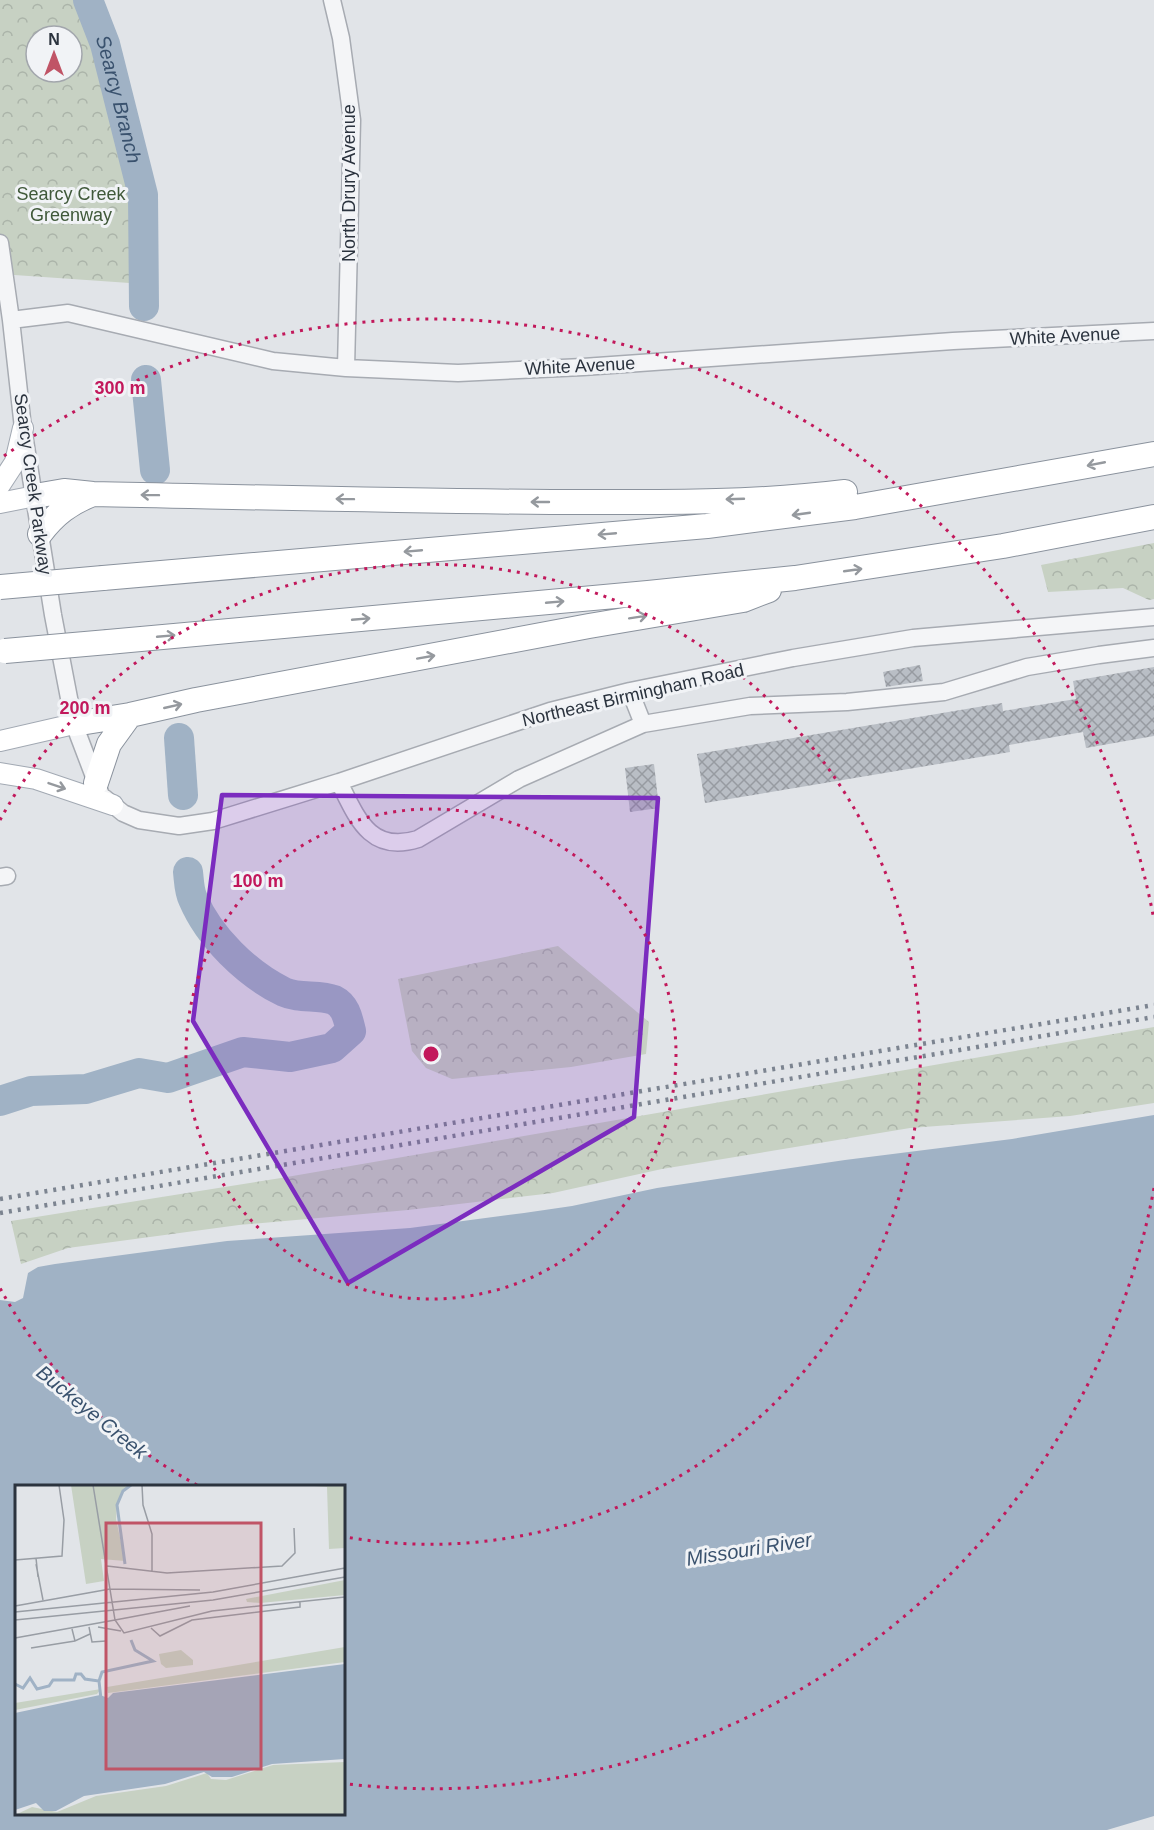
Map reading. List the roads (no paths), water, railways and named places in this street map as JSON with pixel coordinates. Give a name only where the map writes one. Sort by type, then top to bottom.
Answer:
[{"type":"highway","points":[[0,587],[707,526],[855,507],[1154,454]]},
{"type":"highway","points":[[35,496],[64,491],[93,494],[634,502],[817,495],[923,483],[1002,482]]},
{"type":"highway","points":[[40,534],[60,511],[73,502],[93,494]]},
{"type":"highway","points":[[2,651],[795,578],[1003,546],[1154,517]]},
{"type":"highway","points":[[74,724],[130,715],[340,672],[742,600],[795,578]]},
{"type":"highway","points":[[96,783],[109,744],[130,715]]},
{"type":"main road","points":[[0,485],[15,462],[23,428]]},
{"type":"main road","points":[[0,503],[35,496]]},
{"type":"main road","points":[[0,741],[74,724]]},
{"type":"main road","points":[[0,773],[36,779],[113,805]]},
{"type":"street","name":"North Drury Avenue","points":[[332,0],[341,38],[352,120],[346,368]]},
{"type":"street","name":"Searcy Creek Parkway","points":[[0,243],[23,428],[52,615],[74,724]]},
{"type":"street","name":"White Avenue","points":[[11,320],[68,313],[273,361],[346,368],[458,373],[836,351],[953,341],[1154,331]]},
{"type":"street","name":"Northeast Birmingham Road","points":[[74,724],[101,795],[113,805],[123,813],[139,820],[179,826],[196,825],[213,822],[339,782],[550,711],[630,692],[793,658],[914,638],[1154,617]]},
{"type":"street","points":[[339,782],[354,811],[372,834],[378,839],[394,844],[407,842],[418,839],[519,779],[643,724],[750,706],[847,702],[944,692],[1027,667],[1154,648]]},
{"type":"street","points":[[630,692],[643,724]]},
{"type":"water","points":[[1154,1115],[1154,1816],[1107,1830],[0,1830],[0,1300],[15,1302],[23,1298],[28,1273],[38,1267],[55,1264],[227,1241],[410,1228],[524,1213],[572,1206],[657,1188],[845,1160],[1012,1139]]},
{"type":"waterway","name":"Searcy Branch","points":[[88,0],[105,44],[143,195],[144,306]]},
{"type":"waterway","name":"Searcy Branch","points":[[146,380],[155,470]]},
{"type":"waterway","name":"Searcy Branch","points":[[179,738],[183,795]]},
{"type":"waterway","name":"Searcy Branch","points":[[0,1101],[31,1091],[86,1089],[139,1073],[168,1078],[243,1052],[290,1057],[332,1048],[351,1031],[346,1013],[334,1000],[284,992],[243,965],[219,940],[200,913],[191,893],[188,872]]},
{"type":"railway","points":[[0,1199],[1154,1005]]},
{"type":"railway","points":[[0,1213],[1154,1017]]},
{"type":"park label","name":"Searcy Creek Greenway","points":[[71,204]]},
{"type":"water label","name":"Buckeye Creek","points":[[92,1412]]},
{"type":"water label","name":"Missouri River","points":[[749,1549]]}]
